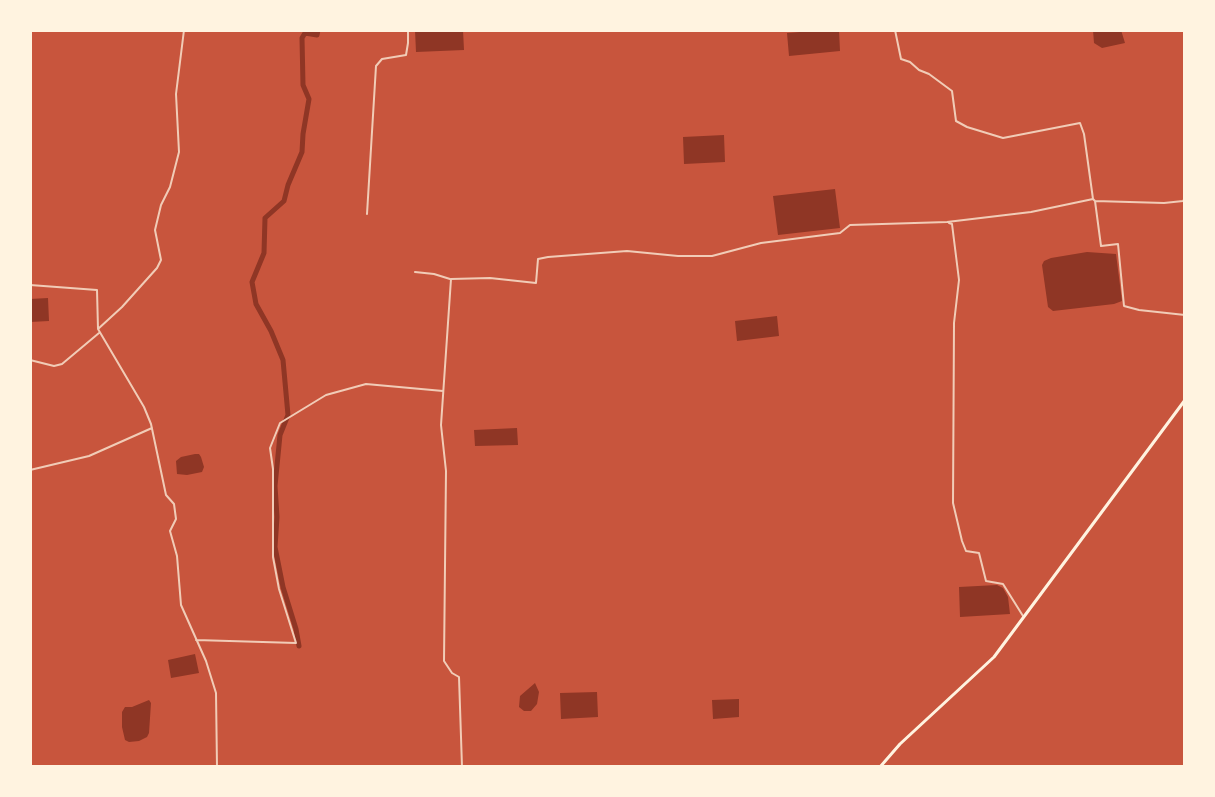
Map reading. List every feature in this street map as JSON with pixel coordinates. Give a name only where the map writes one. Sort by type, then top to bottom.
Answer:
[{"type":"main road","points":[[880,767],[900,744],[994,657],[1185,400]]},
{"type":"street","points":[[30,360],[54,366],[62,364],[122,307],[161,260],[154,230],[161,205],[170,187],[179,152],[176,94],[184,30]]},
{"type":"street","points":[[367,214],[376,66],[382,59],[406,56],[408,30]]},
{"type":"street","points":[[895,30],[901,59],[910,62],[952,91],[956,121],[1003,138],[1080,123],[1084,134],[1101,246],[1118,244],[1124,306],[1185,315]]},
{"type":"street","points":[[415,273],[434,274],[451,279],[490,278],[536,283],[538,260],[548,257],[627,251],[678,256],[712,256],[760,243],[840,233],[850,225],[947,222],[1031,212],[1094,200],[1164,203],[1183,201],[1185,198]]},
{"type":"street","points":[[947,222],[952,224],[959,280],[954,323],[953,503],[966,550],[979,553],[986,581],[1003,584],[1023,616]]},
{"type":"street","points":[[451,279],[441,425],[446,471],[447,551],[444,661],[452,674],[459,677],[462,767]]},
{"type":"street","points":[[30,285],[98,290],[99,331],[144,406],[152,428],[166,495],[174,504],[176,519],[170,531],[177,556],[181,605],[206,661],[216,693],[217,767]]},
{"type":"street","points":[[196,640],[296,642],[279,588],[273,557],[273,469],[270,448],[280,423],[326,395],[366,384],[444,391]]},
{"type":"street","points":[[30,470],[89,456],[152,428]]},
{"type":"shaded area","points":[[415,30],[463,30],[464,50],[416,52]]},
{"type":"shaded area","points":[[839,30],[840,51],[789,56],[787,33]]},
{"type":"shaded area","points":[[1093,30],[1121,30],[1125,43],[1102,48],[1094,43]]},
{"type":"shaded area","points":[[724,135],[725,162],[684,164],[683,137]]},
{"type":"shaded area","points":[[835,189],[840,228],[778,235],[773,196]]},
{"type":"shaded area","points":[[1087,252],[1116,254],[1122,301],[1114,304],[1053,311],[1048,307],[1042,265],[1044,261]]},
{"type":"shaded area","points":[[48,298],[49,321],[30,322],[30,299]]},
{"type":"shaded area","points":[[777,316],[779,336],[737,341],[735,321]]},
{"type":"shaded area","points":[[517,428],[518,445],[475,446],[474,430]]},
{"type":"shaded area","points":[[195,454],[201,457],[204,467],[202,472],[177,474],[176,461],[181,457]]},
{"type":"shaded area","points":[[997,585],[1003,588],[1008,597],[1010,614],[960,617],[959,587]]},
{"type":"shaded area","points":[[195,654],[199,673],[171,678],[168,660]]},
{"type":"shaded area","points":[[535,683],[539,692],[537,704],[531,711],[524,711],[519,707],[520,696]]},
{"type":"shaded area","points":[[597,692],[598,717],[561,719],[560,693]]},
{"type":"shaded area","points":[[739,699],[739,717],[713,719],[712,700]]},
{"type":"shaded area","points":[[149,700],[151,703],[147,737],[139,741],[125,740],[122,712],[125,707],[132,707]]},
{"type":"waterway","points":[[299,646],[275,547],[277,517],[275,486],[280,435],[288,415],[283,360],[256,304],[252,282],[264,253],[265,218],[284,201],[302,152],[309,99],[303,85],[302,38],[305,33],[317,35],[318,30]]}]
